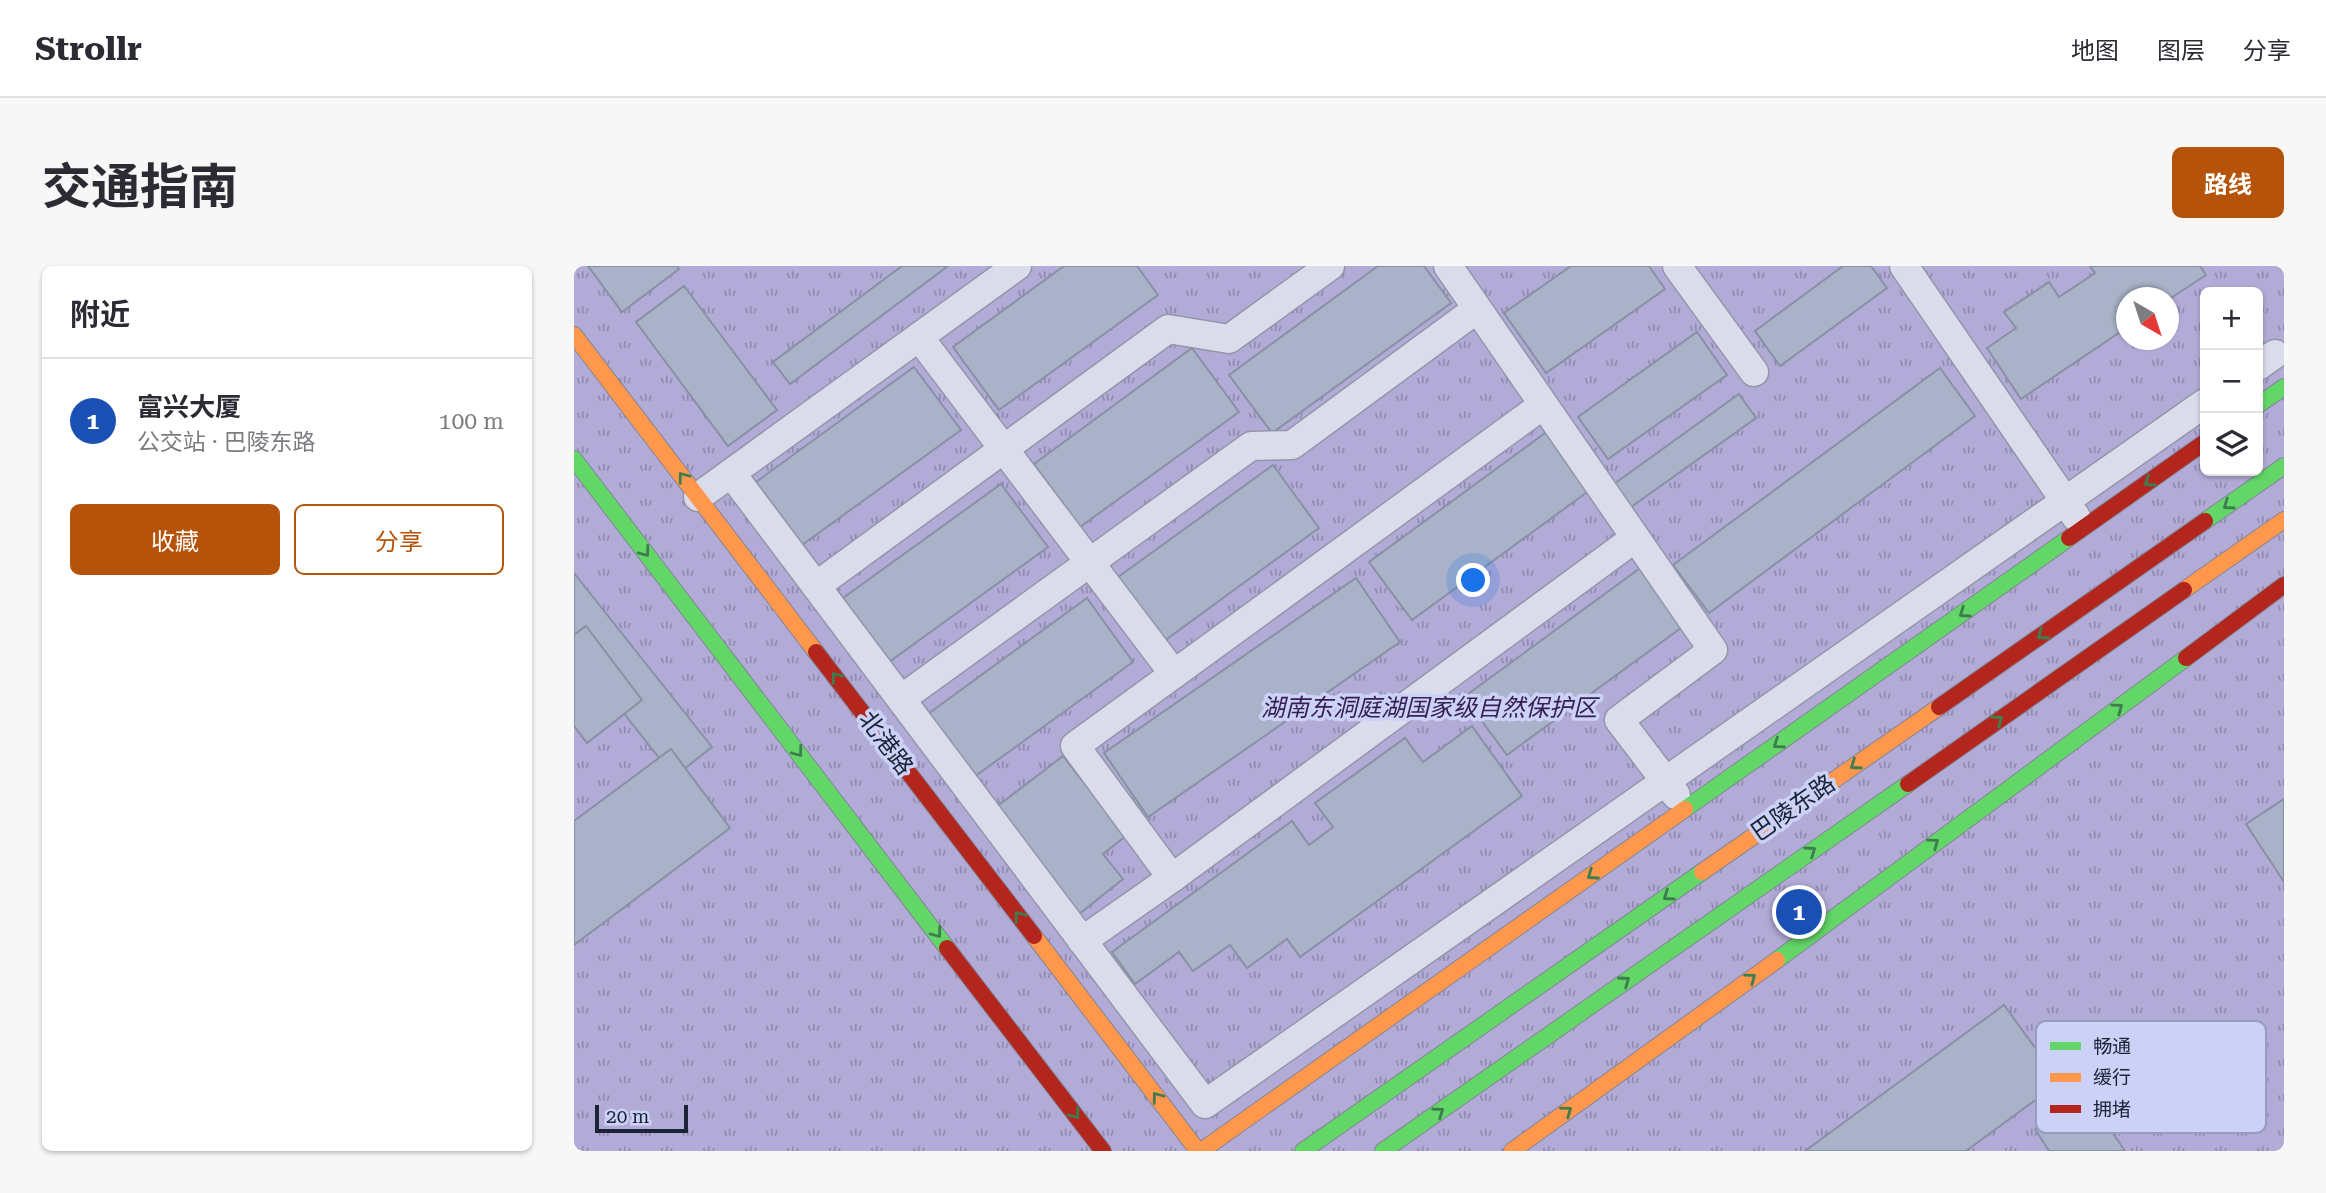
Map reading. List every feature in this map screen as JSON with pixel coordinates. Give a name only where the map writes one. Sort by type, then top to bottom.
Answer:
[{"type":"main road","name":"北港路","points":[[574,335],[1200,1151]]},
{"type":"main road","points":[[2263,402],[2284,387]]},
{"type":"main road","points":[[1200,1151],[2200,446]]},
{"type":"main road","points":[[574,459],[1103,1151]]},
{"type":"main road","name":"巴陵东路","points":[[1303,1151],[2284,466]]},
{"type":"main road","name":"巴陵东路","points":[[1383,1151],[2284,520]]},
{"type":"main road","points":[[1512,1151],[2284,585]]},
{"type":"street","points":[[698,497],[1017,266]]},
{"type":"street","points":[[816,586],[1168,329],[1229,339],[1330,266]]},
{"type":"street","points":[[1448,266],[1713,650],[1619,720],[1686,808]]},
{"type":"street","points":[[1677,266],[1754,372]]},
{"type":"street","points":[[1904,266],[2084,528]]},
{"type":"street","points":[[901,699],[1251,446],[1292,445],[1477,309]]},
{"type":"street","points":[[919,337],[1174,674]]},
{"type":"street","points":[[1172,878],[1075,746],[1543,405]]},
{"type":"street","points":[[731,473],[1205,1104],[2200,407]]},
{"type":"street","points":[[1082,941],[1172,878],[1634,538]]},
{"type":"green space","name":"湖南东洞庭湖国家级自然保护区","points":[[574,266],[2284,266],[2284,1151],[574,1151]]},
{"type":"building","points":[[588,266],[677,266],[679,269],[622,312]]},
{"type":"building","points":[[902,266],[948,266],[790,384],[773,362]]},
{"type":"building","points":[[1064,266],[1137,266],[1158,295],[999,410],[953,347]]},
{"type":"building","points":[[1378,266],[1424,266],[1451,303],[1272,433],[1229,375]]},
{"type":"building","points":[[1571,266],[1649,266],[1665,289],[1546,373],[1504,313]]},
{"type":"building","points":[[1843,266],[1871,266],[1887,288],[1780,366],[1755,331]]},
{"type":"building","points":[[2090,266],[2200,266],[2206,275],[2179,293],[2179,287],[2116,287],[2116,335],[2021,399],[1987,348],[2016,328],[2004,312],[2049,282],[2059,297],[2095,273]]},
{"type":"building","points":[[684,286],[777,410],[728,446],[636,322]]},
{"type":"building","points":[[1697,332],[1727,375],[1608,459],[1578,417]]},
{"type":"building","points":[[1192,348],[1239,412],[1080,527],[1034,464]]},
{"type":"building","points":[[914,367],[961,430],[802,545],[756,482]]},
{"type":"building","points":[[1940,368],[1975,416],[1709,613],[1673,565]]},
{"type":"building","points":[[1739,394],[1756,418],[1631,507],[1614,484]]},
{"type":"building","points":[[1548,431],[1590,490],[1412,620],[1369,562]]},
{"type":"building","points":[[1273,465],[1319,528],[1160,644],[1114,580]]},
{"type":"building","points":[[1001,484],[1048,547],[889,662],[843,598]]},
{"type":"building","points":[[1643,566],[1685,625],[1507,755],[1464,697]]},
{"type":"building","points":[[574,573],[712,747],[674,777],[574,650]]},
{"type":"building","points":[[1356,578],[1400,642],[1148,817],[1104,753]]},
{"type":"building","points":[[1087,598],[1133,662],[974,777],[928,714]]},
{"type":"building","points":[[586,626],[642,700],[587,743],[574,726],[574,635]]},
{"type":"building","points":[[1472,726],[1522,796],[1300,957],[1287,939],[1247,968],[1230,945],[1193,971],[1179,952],[1135,984],[1112,952],[1292,821],[1309,845],[1333,827],[1315,803],[1405,738],[1423,762]]},
{"type":"building","points":[[671,749],[730,828],[574,945],[574,821]]},
{"type":"building","points":[[1063,756],[1126,836],[1103,854],[1123,879],[1074,918],[991,811]]},
{"type":"building","points":[[2284,799],[2284,882],[2246,824]]},
{"type":"building","points":[[2004,1005],[2036,1049],[2036,1100],[1966,1151],[1805,1151]]},
{"type":"building","points":[[2038,1133],[2113,1133],[2125,1151],[2049,1151]]},
{"type":"traffic: fast","points":[[2263,402],[2284,387]]},
{"type":"traffic: fast","points":[[574,459],[947,948]]},
{"type":"traffic: fast","points":[[2205,521],[2284,466]]},
{"type":"traffic: fast","points":[[1685,809],[2069,538]]},
{"type":"traffic: fast","points":[[1777,960],[2186,658]]},
{"type":"traffic: fast","points":[[1383,1151],[1908,784]]},
{"type":"traffic: fast","points":[[1303,1151],[1702,872]]},
{"type":"traffic: slow","points":[[574,335],[816,652]]},
{"type":"traffic: slow","points":[[2184,590],[2284,520]]},
{"type":"traffic: slow","points":[[1702,872],[1939,707]]},
{"type":"traffic: slow","points":[[1201,1151],[1685,809]]},
{"type":"traffic: slow","points":[[1034,936],[1198,1151]]},
{"type":"traffic: slow","points":[[1512,1151],[1777,960]]},
{"type":"traffic: jam","points":[[2069,538],[2200,446]]},
{"type":"traffic: jam","points":[[1939,707],[2205,521]]},
{"type":"traffic: jam","points":[[2186,658],[2284,585]]},
{"type":"traffic: jam","points":[[1908,784],[2184,590]]},
{"type":"traffic: jam","points":[[816,652],[1034,936]]},
{"type":"traffic: jam","points":[[947,948],[1103,1151]]},
{"type":"place","name":"富兴大厦","points":[[1799,912]]}]
